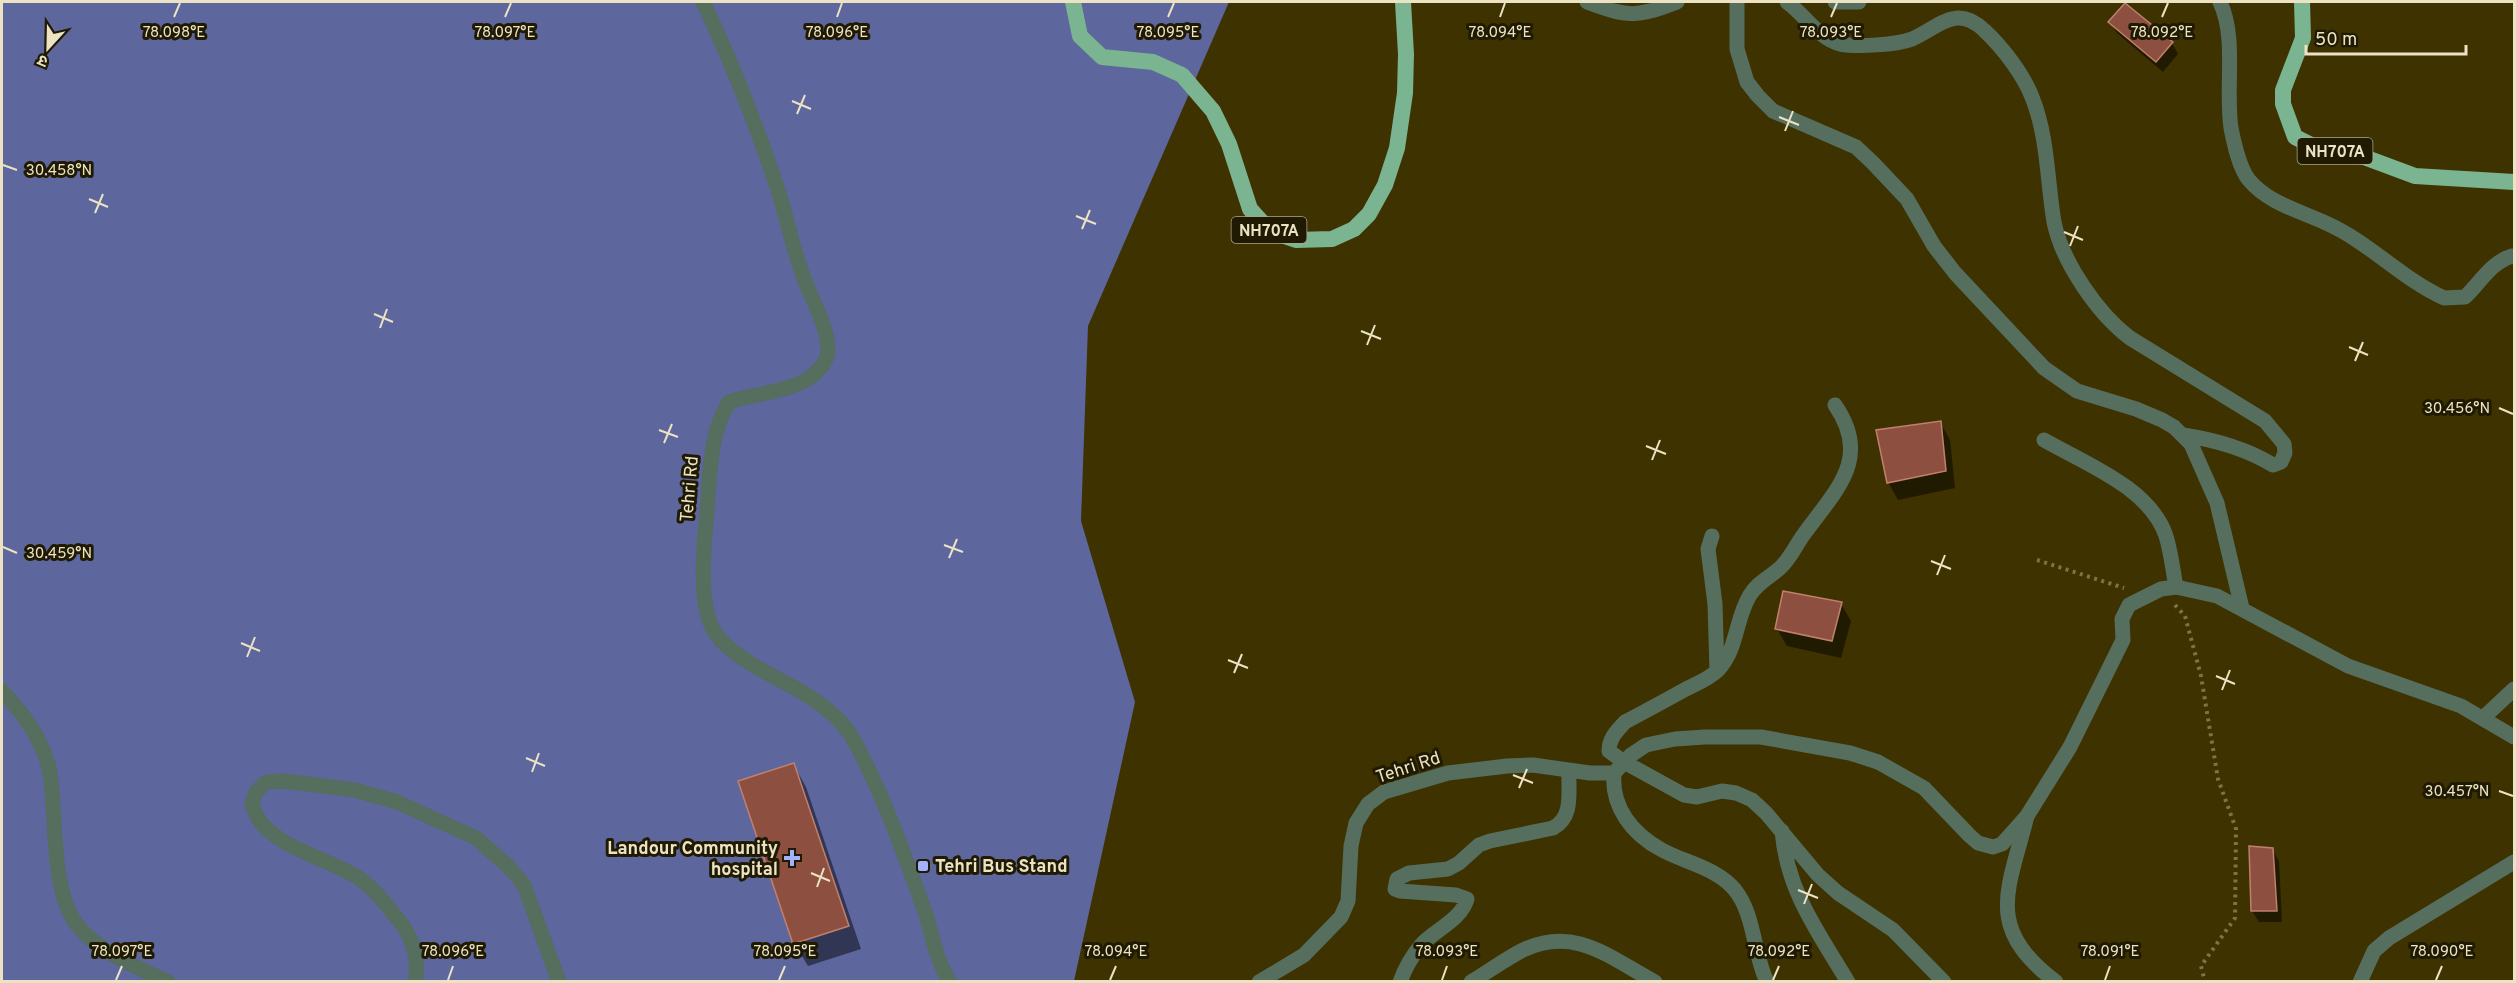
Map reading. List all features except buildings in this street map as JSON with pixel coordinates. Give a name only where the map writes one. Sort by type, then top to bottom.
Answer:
[{"type":"highway","name":"NH707A","points":[[1073,2],[1080,36],[1102,57],[1153,62],[1182,75],[1213,111],[1229,144],[1250,209],[1270,231],[1296,240],[1332,239],[1354,229],[1369,214],[1385,184],[1397,148],[1405,93],[1406,54],[1403,2]]},
{"type":"highway","name":"NH707A","points":[[2302,2],[2303,38],[2283,90],[2283,104],[2295,137],[2315,147],[2364,157],[2415,176],[2514,182]]},
{"type":"street","name":"Tehri Rd","points":[[703,2],[723,44],[776,185],[802,276],[827,341],[827,357],[819,369],[804,382],[729,402],[722,414],[712,450],[702,564],[706,604],[713,629],[724,642],[739,655],[814,699],[834,715],[851,734],[897,835],[950,981]]},
{"type":"street","points":[[1587,2],[1630,15],[1652,11],[1677,2]]},
{"type":"street","points":[[1737,2],[1737,49],[1747,81],[1773,111],[1856,147],[1907,199],[1934,246],[1955,273],[2044,368],[2060,381],[2090,396],[2136,409],[2162,420],[2183,435],[2197,453],[2217,503],[2242,608]]},
{"type":"street","points":[[1788,2],[1829,39],[1839,44],[1902,42],[1948,19],[1959,17],[1983,29],[2013,65],[2032,95],[2042,128],[2055,225],[2076,274],[2093,299],[2114,326],[2130,338],[2265,421],[2284,444],[2285,453],[2281,462],[2273,465],[2237,447],[2183,435]]},
{"type":"street","points":[[1835,2],[1859,2]]},
{"type":"street","points":[[2220,2],[2229,42],[2229,97],[2232,129],[2247,178],[2262,193],[2283,205],[2331,225],[2444,298],[2465,297],[2492,267],[2502,259],[2514,257]]},
{"type":"street","points":[[1835,405],[1846,421],[1850,437],[1850,464],[1836,492],[1803,535],[1790,557],[1750,595],[1743,608],[1734,644],[1717,671],[1626,722],[1609,744],[1609,751],[1619,767],[1684,795],[1697,797],[1722,791],[1736,793],[1752,800],[1782,831],[1818,875],[1838,893],[1893,930],[1944,981]]},
{"type":"street","points":[[2044,440],[2112,479],[2149,505],[2166,537],[2168,588]]},
{"type":"street","points":[[1712,536],[1708,549],[1715,604],[1717,671]]},
{"type":"street","points":[[1767,981],[1741,898],[1733,888],[1710,871],[1661,850],[1635,830],[1617,805],[1613,790],[1619,767],[1631,755],[1646,746],[1675,739],[1705,736],[1761,737],[1850,753],[1878,762],[1924,788],[1978,843],[1993,847],[2002,844],[2027,816],[2070,747],[2123,640],[2122,619],[2129,605],[2168,588],[2207,593],[2242,608],[2348,666],[2461,706],[2514,737]]},
{"type":"street","points":[[2483,718],[2514,688]]},
{"type":"street","points":[[2,691],[23,713],[43,749],[50,773],[57,855],[65,898],[76,924],[94,942],[168,981]]},
{"type":"street","name":"Tehri Rd","points":[[1258,981],[1304,955],[1341,916],[1348,901],[1351,846],[1356,823],[1375,797],[1384,792],[1448,773],[1479,769],[1533,765],[1569,771],[1619,767]]},
{"type":"street","points":[[1400,981],[1407,964],[1421,945],[1454,917],[1465,905],[1467,899],[1456,895],[1400,891],[1395,889],[1397,879],[1409,873],[1448,869],[1459,863],[1479,845],[1553,828],[1561,824],[1569,807],[1569,771]]},
{"type":"street","points":[[415,981],[416,951],[409,932],[377,893],[358,878],[276,837],[261,822],[252,804],[256,792],[266,782],[296,782],[355,789],[397,802],[476,838],[524,885],[559,981]]},
{"type":"street","points":[[2027,816],[2008,891],[2007,915],[2013,937],[2025,956],[2056,981]]},
{"type":"street","points":[[1782,831],[1784,856],[1812,927],[1848,981]]},
{"type":"street","points":[[2360,981],[2374,951],[2389,938],[2514,862]]},
{"type":"street","points":[[1471,981],[1521,951],[1557,940],[1576,941],[1595,948],[1655,981]]},
{"type":"path","points":[[2037,560],[2103,582],[2130,588]]},
{"type":"path","points":[[2168,588],[2185,616],[2201,676],[2218,779],[2236,829],[2235,918],[2201,966],[2205,981]]},
{"type":"shaded area","points":[[2,2],[1229,2],[1088,326],[1081,521],[1135,702],[1074,981],[2,982]]},
{"type":"place","name":"Landour Community hospital","points":[[792,858]]},
{"type":"place","name":"Tehri Bus Stand","points":[[923,866]]}]
